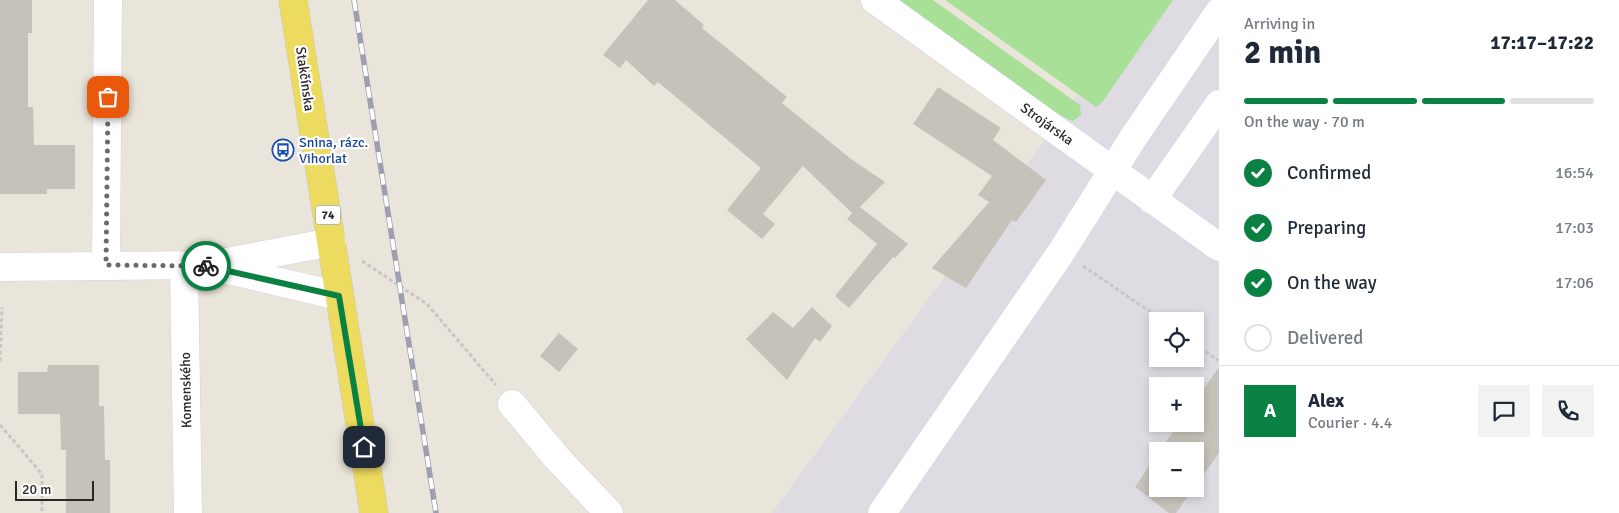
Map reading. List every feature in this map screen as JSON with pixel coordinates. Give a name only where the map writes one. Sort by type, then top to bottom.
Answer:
[{"type":"main road","name":"Stakčínska","points":[[293,0],[374,513]]},
{"type":"street","points":[[106,265],[108,0]]},
{"type":"street","name":"Strojárska","points":[[875,0],[1219,248]]},
{"type":"street","points":[[882,513],[1062,251],[1112,171],[1219,12]]},
{"type":"street","points":[[1152,200],[1219,104]]},
{"type":"street","points":[[0,267],[211,266],[332,242]]},
{"type":"street","name":"Komenského","points":[[184,266],[188,513]]},
{"type":"street","points":[[211,266],[339,296]]},
{"type":"street","points":[[512,404],[557,458],[609,513]]},
{"type":"path","points":[[1062,251],[1151,312]]},
{"type":"path","points":[[373,268],[427,304],[512,404]]},
{"type":"path","points":[[0,360],[2,307]]},
{"type":"path","points":[[1204,350],[1219,361]]},
{"type":"path","points":[[0,425],[42,474],[42,513]]},
{"type":"shaded area","points":[[1147,0],[1219,0],[1219,513],[772,513]]},
{"type":"green space","points":[[897,0],[933,0],[1080,105],[1081,115],[1073,121],[1057,114]]},
{"type":"green space","points":[[945,0],[1173,0],[1101,104],[1096,107]]},
{"type":"building","points":[[0,0],[32,0],[32,33],[28,33],[28,107],[33,107],[34,145],[75,145],[75,189],[47,189],[47,194],[0,194]]},
{"type":"building","points":[[648,0],[675,0],[704,25],[702,28],[787,97],[782,103],[851,159],[885,182],[860,207],[908,244],[895,258],[893,257],[849,308],[835,296],[877,244],[847,219],[852,213],[803,166],[763,214],[775,224],[762,239],[727,210],[761,168],[658,82],[654,86],[626,60],[620,68],[603,55]]},
{"type":"building","points":[[938,87],[1001,128],[993,140],[1046,180],[1016,222],[1012,220],[966,288],[932,268],[989,202],[978,195],[992,176],[913,124]]},
{"type":"building","points":[[812,307],[832,326],[820,342],[815,338],[787,380],[746,339],[773,312],[793,328]]},
{"type":"building","points":[[559,333],[578,349],[559,372],[540,356]]},
{"type":"building","points":[[48,365],[99,365],[99,406],[104,406],[105,460],[110,460],[110,513],[66,513],[66,450],[61,450],[60,414],[18,414],[18,372],[47,372]]},
{"type":"building","points":[[1219,367],[1219,453],[1204,474],[1204,442],[1166,442],[1173,432],[1204,432],[1204,388]]},
{"type":"building","points":[[1149,466],[1149,497],[1187,497],[1176,513],[1169,513],[1135,487]]},
{"type":"railway","points":[[354,0],[436,513]]},
{"type":"way so far","points":[[108,97],[108,234],[106,265],[206,266]]},
{"type":"place","name":"Snina, rázc. Vihorlat","points":[[283,150]]},
{"type":"route","points":[[206,266],[339,296],[364,447]]}]
